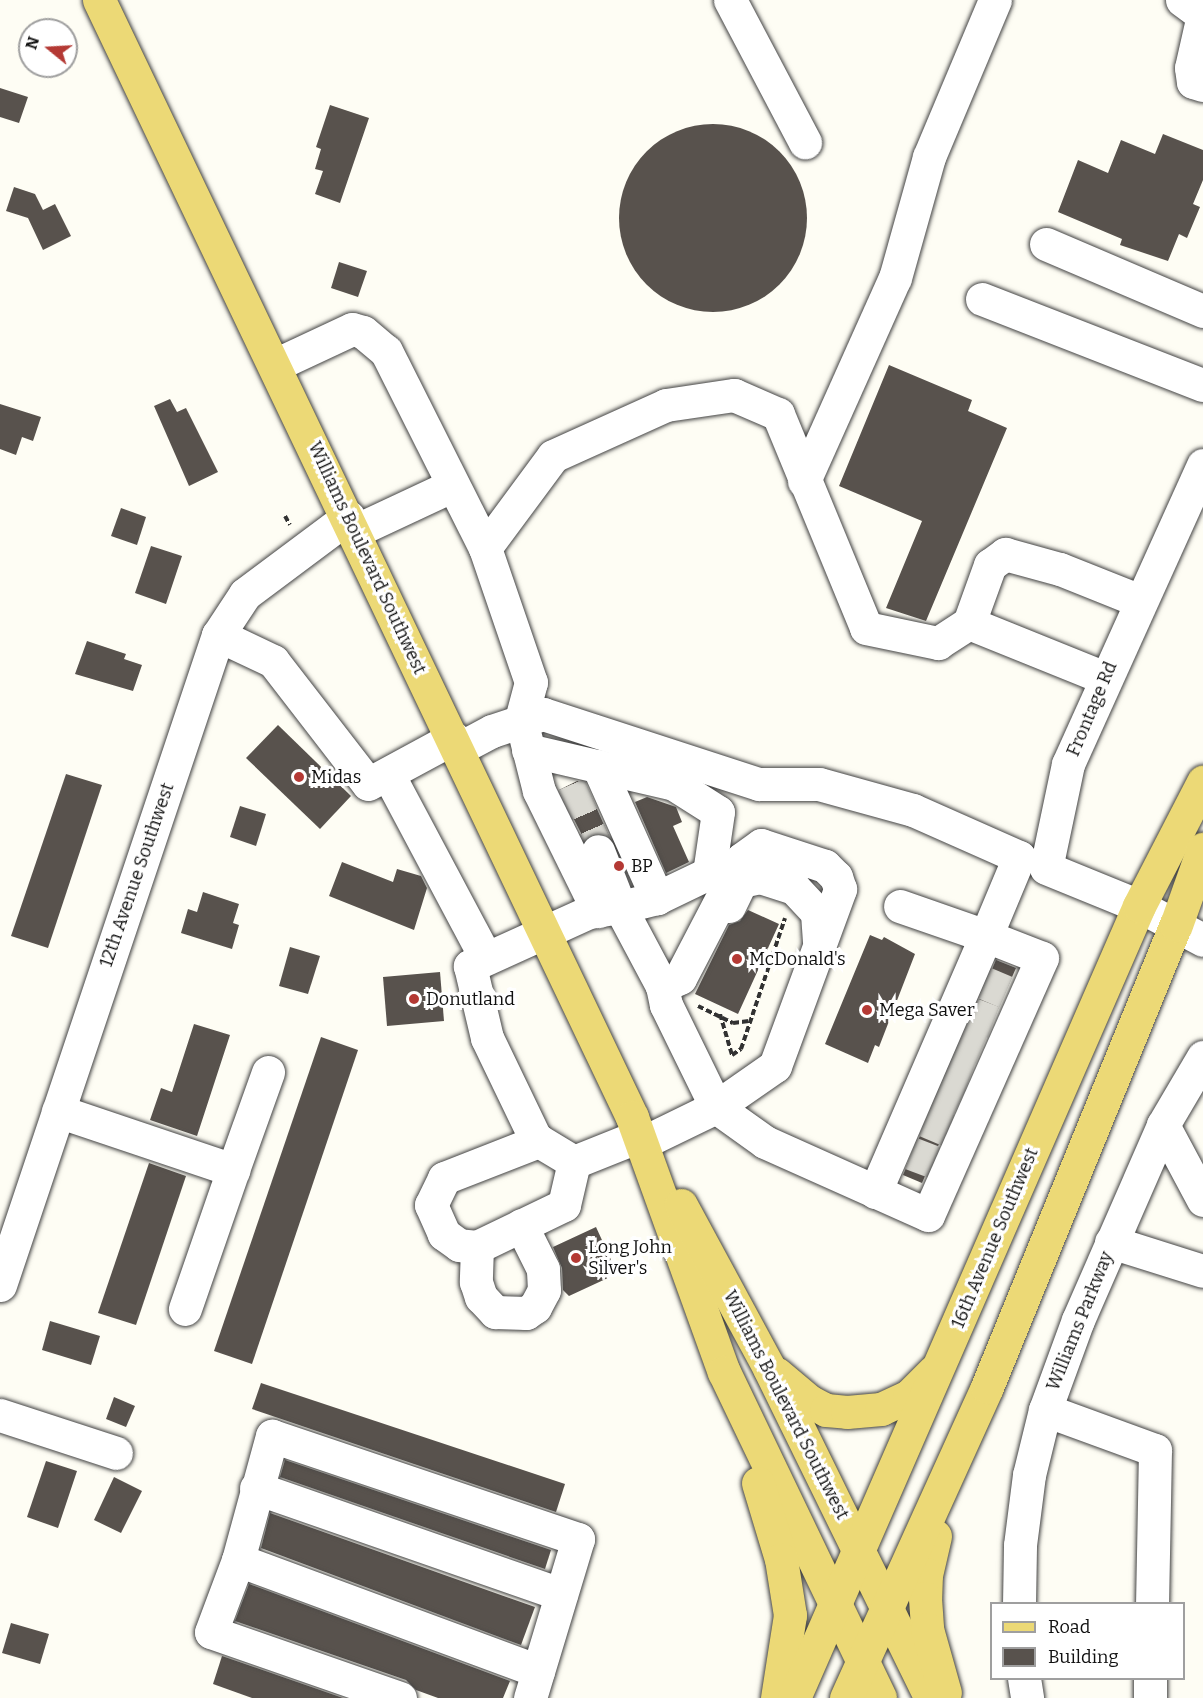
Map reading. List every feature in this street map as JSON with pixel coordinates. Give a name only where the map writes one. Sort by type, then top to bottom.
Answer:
[{"type":"main road","name":"Williams Boulevard Southwest","points":[[99,0],[352,524],[640,1134],[769,1368],[931,1698]]},
{"type":"main road","name":"16th Avenue Southwest","points":[[794,1698],[834,1604],[860,1551],[1139,906],[1203,782]]},
{"type":"main road","points":[[846,1698],[1189,932],[1203,849]]},
{"type":"main road","name":"Williams Boulevard Southwest","points":[[640,1134],[724,1372],[880,1698]]},
{"type":"main road","points":[[769,1368],[809,1401],[847,1412],[881,1409],[909,1396],[940,1366]]},
{"type":"main road","points":[[724,1372],[782,1559],[790,1616],[777,1698]]},
{"type":"main road","points":[[947,1698],[927,1629],[926,1574],[956,1456]]},
{"type":"street","points":[[730,0],[805,142]]},
{"type":"street","points":[[804,481],[896,278],[929,157],[995,0]]},
{"type":"street","points":[[1182,0],[1203,15],[1191,68],[1193,82],[1203,85]]},
{"type":"street","points":[[1046,244],[1202,310]]},
{"type":"street","points":[[982,299],[1203,385]]},
{"type":"street","points":[[275,366],[352,329],[363,332],[386,351],[485,548],[531,682],[539,790],[609,909],[671,982]]},
{"type":"street","points":[[485,548],[553,456],[666,405],[734,395],[778,414],[866,628],[938,643],[969,623],[990,565],[1005,554],[1060,569],[1140,601]]},
{"type":"street","name":"Frontage Rd","points":[[996,987],[986,936],[1033,862],[1068,765],[1105,678],[1203,465]]},
{"type":"street","name":"12th Avenue Southwest","points":[[0,1285],[218,635],[245,594],[352,524],[453,485]]},
{"type":"street","points":[[969,623],[1105,678]]},
{"type":"street","points":[[218,635],[273,661],[368,784],[455,743],[535,742],[598,766],[674,784],[718,812],[709,873],[657,897],[609,909],[544,930],[470,966],[487,1038],[537,1142],[574,1162]]},
{"type":"street","points":[[535,742],[543,714],[759,784],[819,784],[913,810],[1139,906],[1189,932]]},
{"type":"street","points":[[535,742],[568,785]]},
{"type":"street","points":[[598,766],[657,897]]},
{"type":"street","points":[[388,774],[486,958]]},
{"type":"street","points":[[813,917],[840,889],[836,877],[825,866],[761,845],[742,859],[671,982],[666,1005],[716,1107],[765,1142],[928,1215],[923,1157],[996,987],[1042,958],[900,906]]},
{"type":"street","points":[[598,851],[609,909]]},
{"type":"street","points":[[574,1162],[640,1134],[716,1107],[775,1066],[819,897],[803,868],[769,859],[741,881],[697,977],[671,982]]},
{"type":"street","points":[[875,1192],[923,1157],[996,987]]},
{"type":"street","name":"Williams Parkway","points":[[1019,1602],[1020,1545],[1029,1475],[1045,1410],[1111,1242],[1163,1125],[1203,1057]]},
{"type":"street","points":[[185,1309],[268,1072]]},
{"type":"street","points":[[58,1111],[232,1170]]},
{"type":"street","points":[[1163,1125],[1203,1200]]},
{"type":"street","points":[[537,1142],[444,1178],[431,1205],[444,1234],[459,1245],[498,1236],[564,1205],[574,1162]]},
{"type":"street","points":[[1111,1242],[1203,1271]]},
{"type":"street","points":[[1045,1410],[1155,1450],[1152,1602]]},
{"type":"street","points":[[0,1416],[116,1453]]},
{"type":"street","points":[[238,1560],[534,1684],[578,1539],[272,1436],[238,1560],[211,1632],[400,1698]]},
{"type":"street","points":[[256,1488],[561,1594]]},
{"type":"street","points":[[1024,1680],[1027,1698]]},
{"type":"street","points":[[1150,1680],[1150,1698]]},
{"type":"path","points":[[285,516],[290,525]]},
{"type":"path","points":[[720,1014],[732,1055],[741,1049],[788,908],[813,917]]},
{"type":"building","points":[[0,88],[28,97],[19,123],[0,117]]},
{"type":"building","points":[[330,105],[369,118],[340,203],[315,194],[323,171],[315,169],[321,149],[316,147]]},
{"type":"building","points":[[722,124],[749,131],[780,151],[800,182],[806,200],[806,236],[800,254],[780,285],[749,305],[731,311],[704,312],[669,301],[653,291],[640,278],[626,254],[620,236],[619,209],[630,174],[640,158],[653,145],[677,131],[695,125]]},
{"type":"building","points":[[1163,134],[1203,150],[1203,180],[1193,204],[1200,207],[1187,238],[1179,234],[1168,261],[1120,245],[1122,239],[1058,212],[1078,160],[1108,173],[1121,140],[1155,154]]},
{"type":"building","points":[[14,187],[35,194],[43,210],[55,204],[71,236],[43,250],[28,218],[6,211]]},
{"type":"building","points":[[339,262],[367,271],[358,297],[331,288]]},
{"type":"building","points":[[889,365],[972,400],[968,411],[1007,428],[926,621],[886,608],[922,521],[839,486]]},
{"type":"building","points":[[170,399],[177,412],[186,408],[218,472],[189,486],[154,406]]},
{"type":"building","points":[[0,404],[41,417],[33,441],[22,437],[16,455],[0,449]]},
{"type":"building","points":[[121,508],[146,517],[137,545],[111,536]]},
{"type":"building","points":[[151,546],[182,556],[166,604],[135,593]]},
{"type":"building","points":[[87,641],[126,654],[124,659],[142,665],[133,691],[75,674]]},
{"type":"building","name":"Midas","points":[[278,725],[351,796],[320,829],[246,758]]},
{"type":"building","points":[[66,774],[102,785],[48,948],[11,936]]},
{"type":"building","points":[[577,781],[585,782],[609,836],[592,833],[584,839],[559,790]]},
{"type":"building","points":[[647,797],[676,807],[682,822],[673,826],[689,862],[666,873],[635,802]]},
{"type":"building","points":[[240,806],[266,814],[256,846],[230,837]]},
{"type":"building","points":[[342,862],[393,882],[397,869],[421,876],[427,888],[414,930],[329,896]]},
{"type":"building","points":[[203,892],[239,904],[233,923],[239,925],[232,949],[181,933],[188,909],[197,912]]},
{"type":"building","name":"McDonald's","points":[[748,910],[779,924],[738,1014],[695,994],[729,925],[740,921]]},
{"type":"building","name":"Mega Saver","points":[[870,935],[882,940],[884,937],[915,954],[879,1047],[875,1045],[868,1063],[825,1044]]},
{"type":"building","points":[[290,947],[320,956],[308,994],[279,986]]},
{"type":"building","name":"Mega Saver","points":[[996,960],[1016,968],[922,1183],[903,1175]]},
{"type":"building","name":"Donutland","points":[[440,972],[444,1021],[387,1026],[383,977]]},
{"type":"building","points":[[194,1024],[230,1035],[197,1136],[150,1120],[161,1088],[172,1092]]},
{"type":"building","points":[[321,1037],[358,1050],[252,1364],[214,1351]]},
{"type":"building","points":[[149,1163],[186,1176],[136,1325],[98,1313]]},
{"type":"building","name":"Long John Silver's","points":[[596,1227],[612,1262],[605,1265],[610,1277],[569,1296],[563,1290],[562,1268],[553,1247]]},
{"type":"building","points":[[50,1321],[100,1336],[91,1365],[42,1350]]},
{"type":"building","points":[[261,1383],[565,1484],[556,1512],[252,1409]]},
{"type":"building","points":[[114,1397],[135,1406],[126,1427],[106,1419]]},
{"type":"building","points":[[285,1460],[551,1550],[545,1569],[280,1477]]},
{"type":"building","points":[[46,1461],[77,1471],[58,1528],[27,1517]]},
{"type":"building","points":[[114,1477],[142,1491],[121,1533],[94,1520]]},
{"type":"building","points":[[270,1513],[535,1607],[521,1645],[261,1548]]},
{"type":"building","points":[[249,1584],[510,1681],[503,1698],[438,1698],[416,1690],[406,1680],[235,1621]]},
{"type":"building","points":[[11,1623],[49,1634],[40,1664],[2,1653]]},
{"type":"building","points":[[222,1656],[343,1698],[252,1698],[213,1684]]},
{"type":"tunnel","points":[[569,785],[598,851]]},
{"type":"tunnel","points":[[983,982],[1006,992]]},
{"type":"tunnel","points":[[970,1013],[993,1022]]},
{"type":"tunnel","points":[[959,1038],[982,1048]]},
{"type":"tunnel","points":[[947,1067],[970,1076]]},
{"type":"tunnel","points":[[936,1093],[959,1104]]},
{"type":"tunnel","points":[[925,1120],[948,1130]]},
{"type":"tunnel","points":[[911,1153],[934,1162]]},
{"type":"place","name":"Midas","points":[[299,777]]},
{"type":"place","name":"BP","points":[[619,866]]},
{"type":"place","name":"McDonald's","points":[[737,959]]},
{"type":"place","name":"Donutland","points":[[414,999]]},
{"type":"place","name":"Mega Saver","points":[[867,1010]]},
{"type":"place","name":"Long John Silver's","points":[[576,1258]]}]
